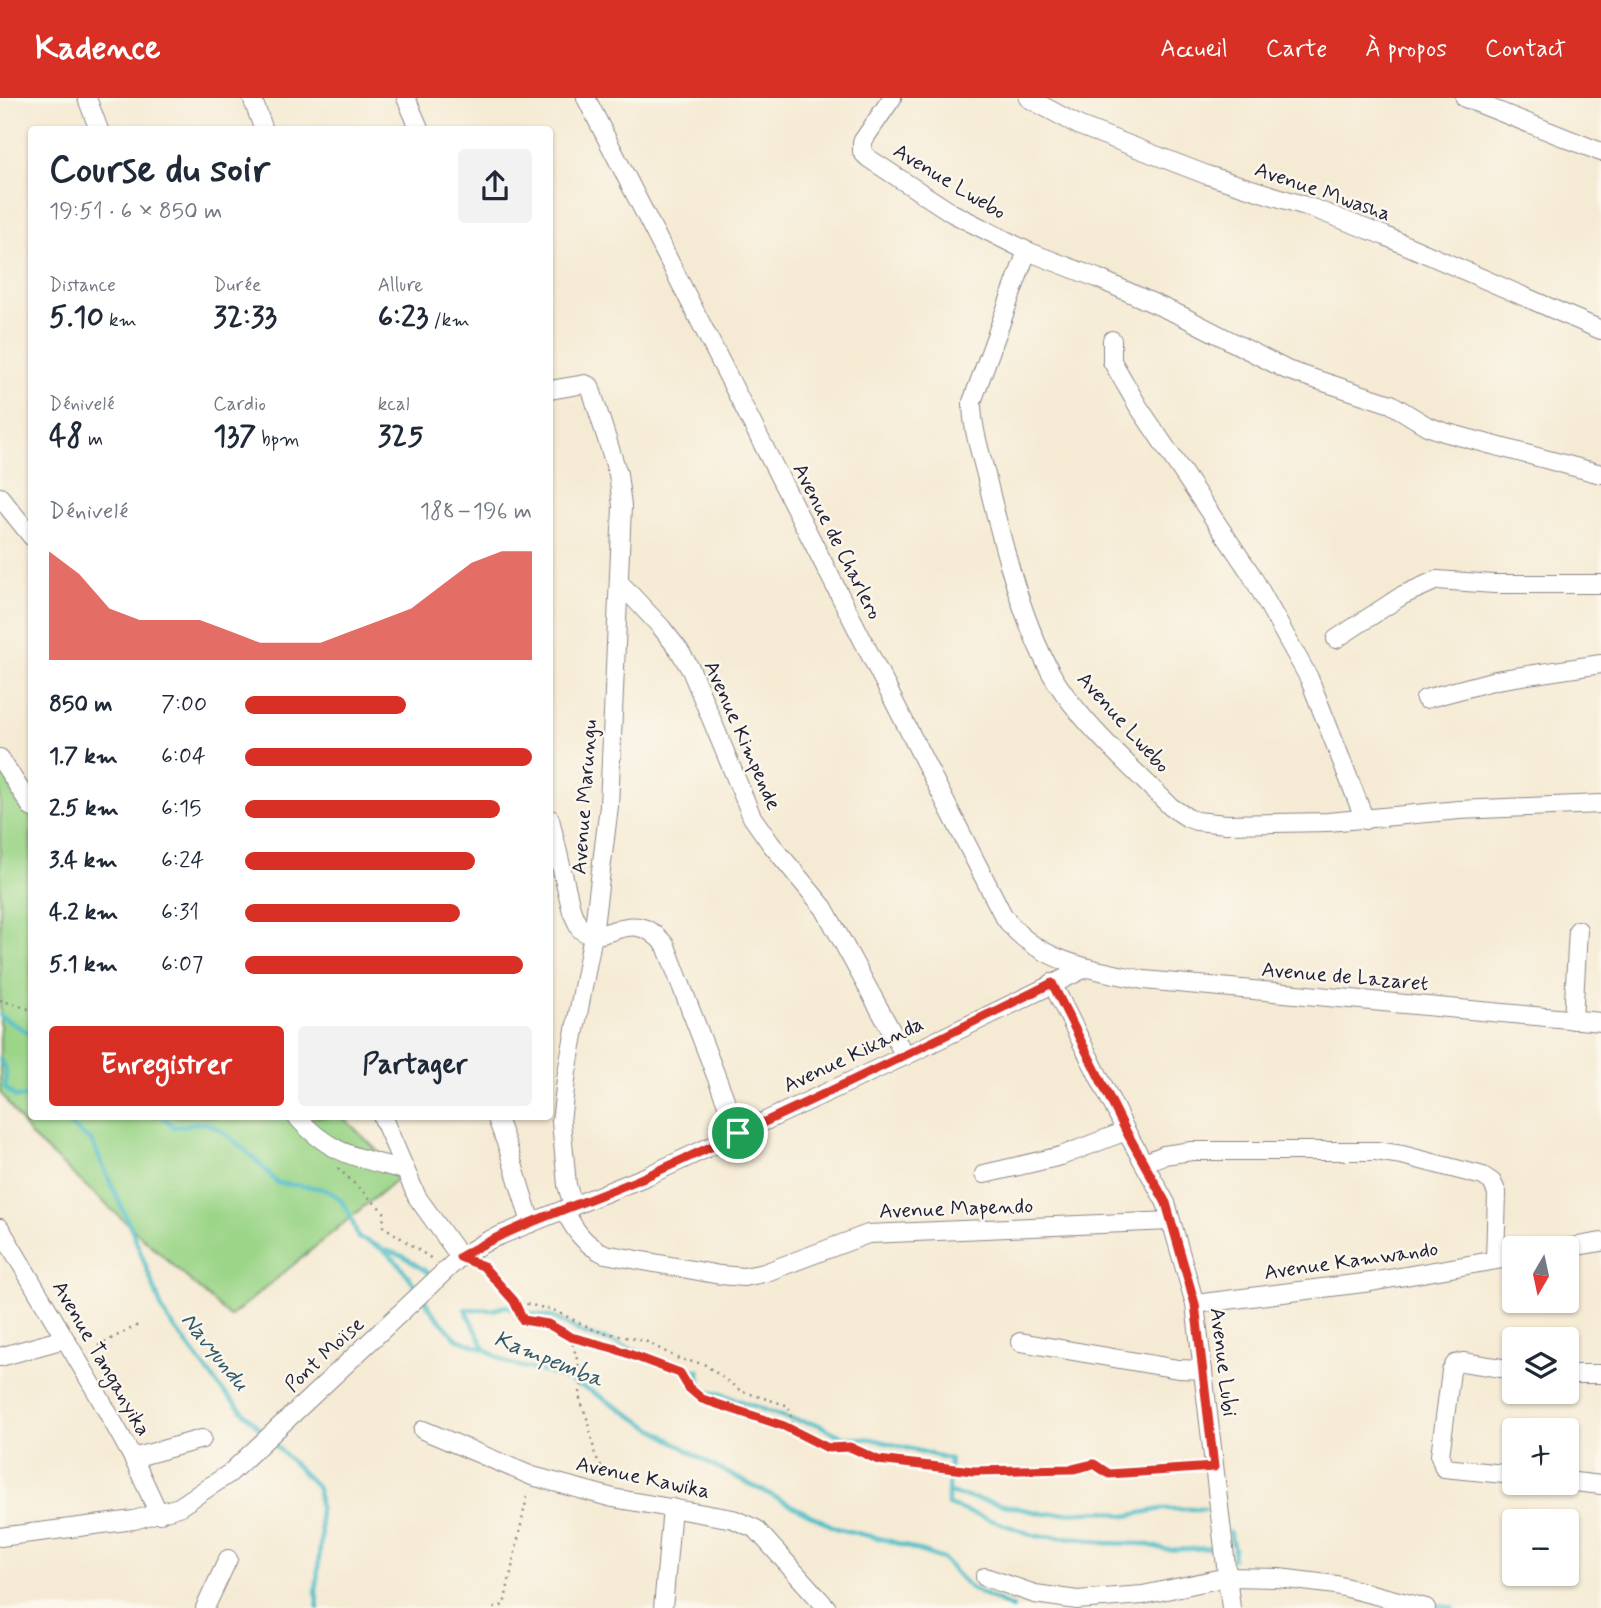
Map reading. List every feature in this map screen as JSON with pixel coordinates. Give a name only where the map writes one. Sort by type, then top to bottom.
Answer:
[{"type":"street","points":[[87,98],[98,126]]},
{"type":"street","points":[[252,98],[262,126]]},
{"type":"street","points":[[406,98],[419,126]]},
{"type":"street","name":"Avenue de Charlero","points":[[586,98],[1003,915],[1012,929],[1032,946],[1086,968]]},
{"type":"street","name":"Avenue Lwebo","points":[[892,98],[862,142],[862,152],[952,213],[1027,251],[1097,278],[1182,316],[1287,370],[1391,404],[1427,426],[1601,474]]},
{"type":"street","name":"Avenue Mwasha","points":[[1028,98],[1080,125],[1144,150],[1384,236],[1601,330]]},
{"type":"street","points":[[1465,98],[1601,152]]},
{"type":"street","name":"Avenue Lwebo","points":[[1027,251],[973,394],[972,413],[991,497],[1013,575],[1033,633],[1052,674],[1080,713],[1171,807],[1188,818],[1226,824],[1365,820],[1459,810],[1601,804]]},
{"type":"street","points":[[1112,340],[1112,361],[1138,406],[1251,574],[1309,678],[1365,820]]},
{"type":"street","name":"Avenue Marungu","points":[[553,390],[587,384],[592,392],[618,474],[622,527],[609,806],[593,935],[567,1072],[561,1121],[569,1208]]},
{"type":"street","points":[[0,497],[28,532]]},
{"type":"street","points":[[1336,639],[1403,595],[1437,580],[1601,584]]},
{"type":"street","name":"Avenue Kimpende","points":[[619,582],[679,650],[691,670],[752,817],[824,908],[905,1055]]},
{"type":"street","points":[[1425,699],[1496,680],[1601,664]]},
{"type":"street","points":[[0,758],[28,802]]},
{"type":"street","points":[[553,831],[577,925],[583,933],[593,935],[638,925],[653,933],[666,946],[738,1133]]},
{"type":"street","points":[[1573,1020],[1578,930]]},
{"type":"street","name":"Avenue Kikanda","points":[[454,1263],[489,1240],[648,1176],[1086,968]]},
{"type":"street","name":"Avenue de Lazaret","points":[[1086,968],[1144,980],[1601,1021]]},
{"type":"street","name":"Avenue Lubi","points":[[1052,983],[1126,1131],[1166,1203],[1195,1304],[1231,1608]]},
{"type":"street","points":[[299,1120],[309,1132],[339,1152],[404,1170]]},
{"type":"street","points":[[384,1120],[417,1197],[454,1263]]},
{"type":"street","points":[[498,1120],[531,1223]]},
{"type":"street","points":[[984,1174],[1061,1156],[1126,1131]]},
{"type":"street","points":[[1144,1163],[1176,1152],[1192,1151],[1376,1151],[1483,1176],[1492,1182],[1497,1193],[1495,1260]]},
{"type":"street","name":"Avenue Mapendo","points":[[569,1208],[580,1237],[588,1245],[605,1254],[733,1277],[764,1273],[868,1234],[1171,1221]]},
{"type":"street","name":"Avenue Tanganyika","points":[[0,1228],[97,1393],[133,1458],[159,1514]]},
{"type":"street","points":[[1579,1246],[1601,1242]]},
{"type":"street","name":"Avenue Kamwando","points":[[1195,1304],[1371,1282],[1502,1259]]},
{"type":"street","name":"Pont Moïse","points":[[0,1537],[89,1528],[159,1514],[179,1507],[230,1473],[454,1263]]},
{"type":"street","points":[[0,1357],[64,1339]]},
{"type":"street","points":[[1020,1342],[1178,1369],[1203,1370]]},
{"type":"street","points":[[1502,1368],[1463,1362],[1453,1366],[1440,1456],[1444,1468],[1502,1474]]},
{"type":"street","points":[[1579,1374],[1601,1374]]},
{"type":"street","name":"Avenue Kawika","points":[[423,1430],[531,1476],[613,1498],[733,1519],[755,1529],[827,1608]]},
{"type":"street","points":[[133,1458],[202,1439]]},
{"type":"street","points":[[1579,1482],[1601,1485]]},
{"type":"street","points":[[663,1608],[672,1508]]},
{"type":"street","points":[[205,1608],[228,1559]]},
{"type":"street","points":[[985,1577],[1035,1594],[1077,1600],[1143,1595],[1227,1577],[1279,1578],[1336,1585],[1426,1608]]},
{"type":"path","points":[[0,1000],[28,1009]]},
{"type":"path","points":[[333,1164],[384,1212],[383,1226],[426,1256],[483,1266],[514,1301],[523,1320],[548,1324],[571,1337],[613,1348],[680,1373],[689,1388],[702,1399],[793,1430],[828,1448],[850,1447],[878,1460],[973,1471],[1073,1469],[1094,1464],[1109,1474],[1214,1467]]},
{"type":"path","points":[[514,1301],[553,1310],[597,1331],[645,1341],[679,1359],[704,1364],[741,1391],[789,1406],[793,1430]]},
{"type":"path","points":[[97,1393],[99,1345],[138,1325]]},
{"type":"path","points":[[571,1337],[583,1382],[579,1396],[589,1424],[595,1455],[614,1488]]},
{"type":"path","points":[[494,1608],[504,1605],[531,1476]]},
{"type":"green space","points":[[0,758],[28,793],[28,1120],[346,1120],[402,1175],[230,1317],[32,1137],[0,1092]]},
{"type":"waterway","name":"Kampemba","points":[[0,1016],[28,1033]]},
{"type":"waterway","name":"Navyundu","points":[[0,1060],[6,1070],[5,1088],[16,1097],[28,1097]]},
{"type":"waterway","name":"Navyundu","points":[[63,1120],[92,1142],[132,1230],[164,1314],[221,1389],[264,1433]]},
{"type":"waterway","name":"Kampemba","points":[[166,1120],[174,1127],[203,1123],[211,1125],[231,1138],[277,1183],[330,1192],[345,1207],[358,1238],[377,1246],[393,1258],[418,1290]]},
{"type":"waterway","points":[[386,1250],[403,1256],[433,1276]]},
{"type":"waterway","name":"Kampemba","points":[[423,1297],[433,1313],[457,1339],[486,1350],[508,1363],[559,1376],[593,1392],[710,1464],[836,1528],[890,1541],[943,1559],[970,1588],[1013,1608]]},
{"type":"waterway","points":[[485,1349],[465,1309],[493,1310],[506,1306],[555,1318],[584,1334],[614,1342],[684,1370],[699,1370],[700,1391],[722,1394],[789,1419],[817,1424],[843,1437],[872,1439],[950,1459],[948,1493],[1045,1514],[1105,1511],[1127,1516],[1161,1509],[1205,1509]]},
{"type":"waterway","name":"Navyundu","points":[[270,1440],[318,1488],[321,1536],[316,1592],[318,1608]]},
{"type":"waterway","points":[[948,1493],[948,1505],[1036,1536],[1145,1544],[1167,1550],[1215,1548]]},
{"type":"waterway","points":[[1230,1532],[1233,1545]]},
{"type":"waterway","points":[[1233,1559],[1234,1548]]},
{"type":"waterway","points":[[1430,1604],[1454,1608]]},
{"type":"route","points":[[1052,983],[1126,1131],[1166,1203],[1195,1304],[1214,1467],[1109,1474],[1094,1464],[1073,1469],[973,1471],[878,1460],[850,1447],[828,1448],[784,1426],[702,1399],[689,1388],[680,1373],[613,1348],[571,1337],[548,1324],[523,1320],[506,1290],[483,1266],[460,1257],[489,1240],[648,1176],[738,1133],[1052,983]]}]
